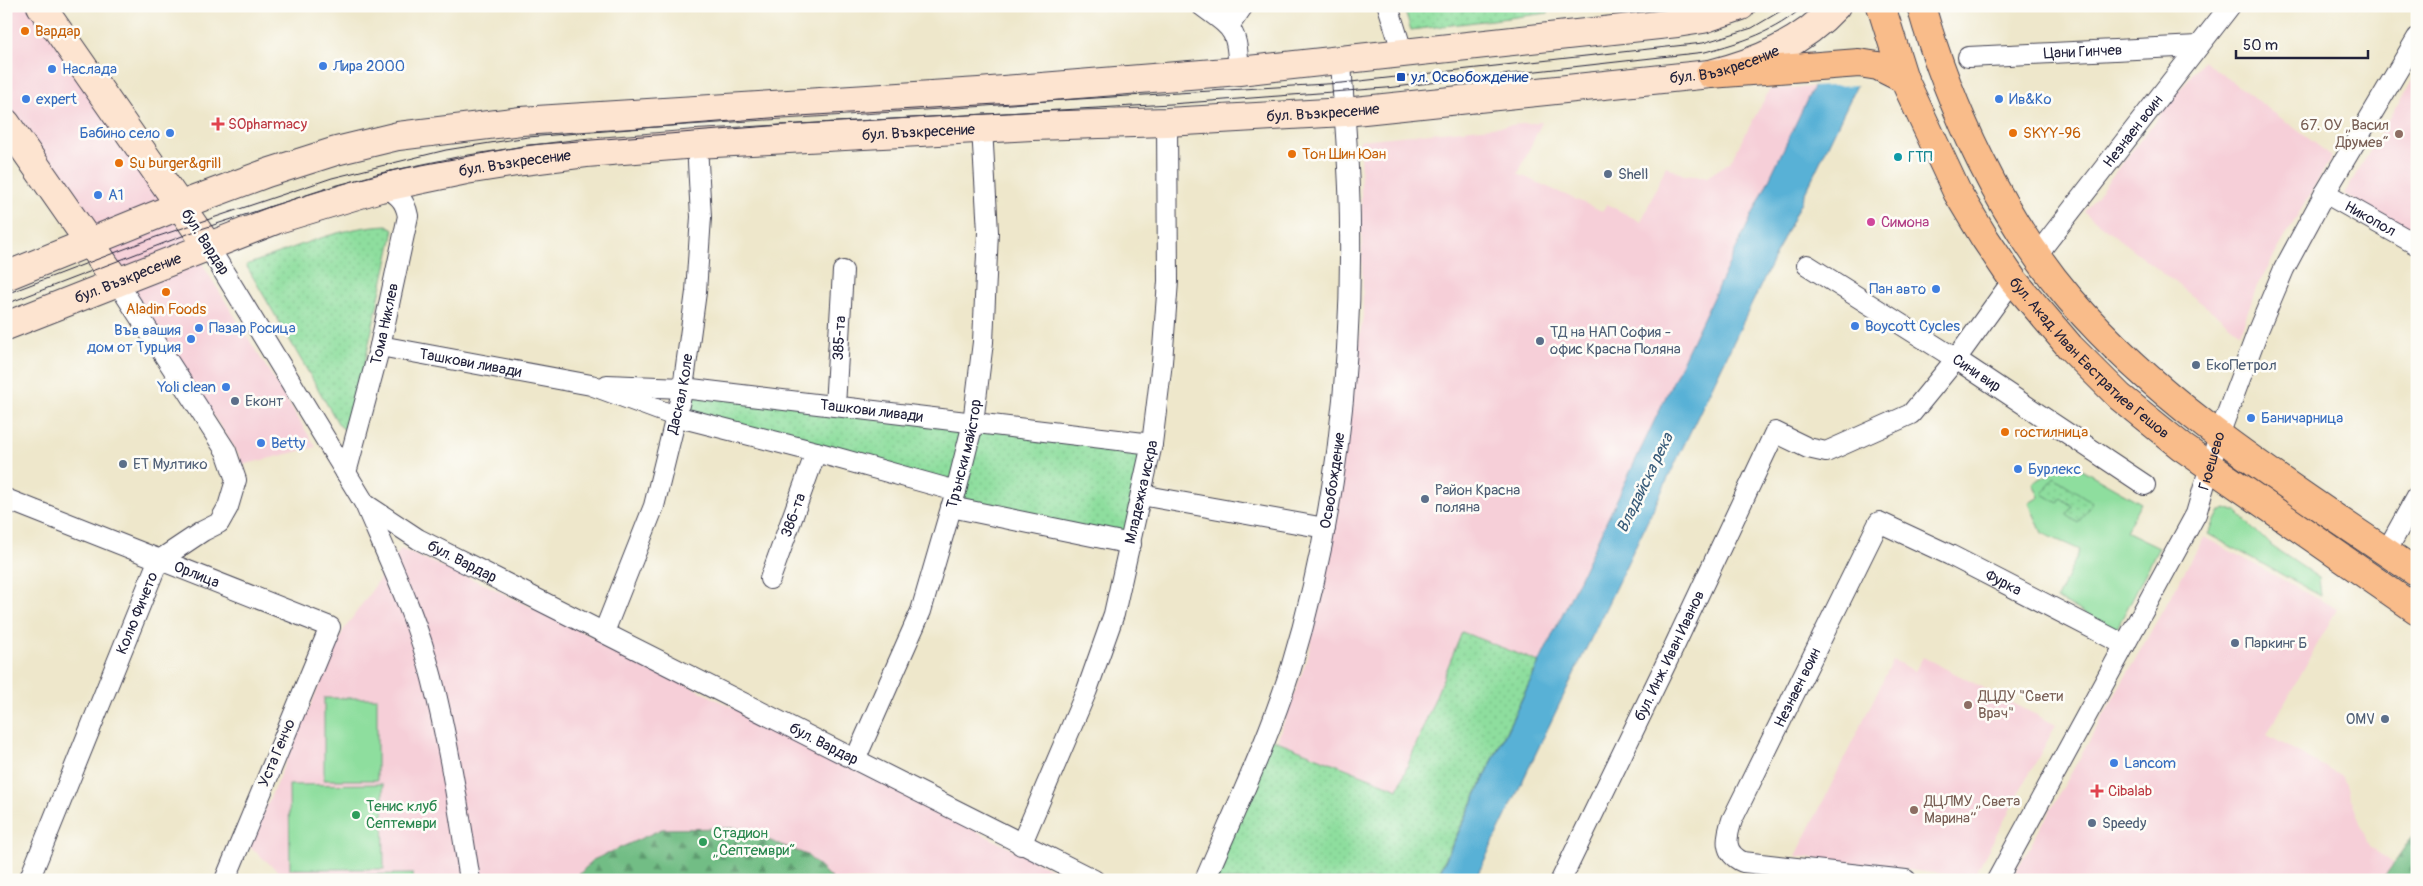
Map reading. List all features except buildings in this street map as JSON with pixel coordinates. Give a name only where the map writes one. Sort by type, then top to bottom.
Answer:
[{"type":"main road","name":"бул. Вардар","points":[[41,6],[208,246]]},
{"type":"main road","points":[[6,276],[181,205],[267,173],[336,151],[398,136],[520,121],[979,92],[1240,71],[1677,23],[1703,19],[1741,6]]},
{"type":"main road","name":"бул. Възкресение","points":[[6,326],[278,219],[380,188],[466,170],[586,153],[697,144],[982,128],[1167,122],[1345,112],[1710,74],[1761,59],[1792,43],[1817,25],[1836,6]]},
{"type":"main road","name":"бул. Акад. Иван Евстратиев Гешов","points":[[1881,6],[1904,79],[1957,192],[1984,237],[2014,280],[2094,372],[2157,428],[2417,610]]},
{"type":"main road","name":"бул. Акад. Иван Евстратиев Гешов","points":[[1921,10],[1948,85],[1984,167],[2036,256],[2070,299],[2117,349],[2152,382],[2219,434],[2417,573]]},
{"type":"main road","points":[[1710,74],[1859,63],[1878,66],[1904,79]]},
{"type":"main road","points":[[6,123],[91,242],[117,282]]},
{"type":"street","points":[[1202,6],[1229,26],[1237,45],[1240,71]]},
{"type":"street","points":[[1229,26],[1243,6]]},
{"type":"street","points":[[1388,6],[1403,54]]},
{"type":"street","name":"Незнаен воин","points":[[2036,256],[2230,6]]},
{"type":"street","name":"Гюешево","points":[[1997,880],[2196,514],[2219,434],[2270,301],[2325,193],[2417,38]]},
{"type":"street","name":"Цани Гинчев","points":[[1968,57],[2198,46]]},
{"type":"street","name":"Освобождение","points":[[1205,880],[1267,737],[1291,669],[1325,528],[1343,396],[1350,279],[1350,224],[1345,112],[1340,61]]},
{"type":"street","name":"Младежка искра","points":[[1021,845],[1087,690],[1114,614],[1152,444],[1162,362],[1168,281],[1167,122]]},
{"type":"street","name":"Трънски майстор","points":[[855,760],[921,612],[954,499],[973,423],[983,342],[988,232],[982,128]]},
{"type":"street","name":"Даскал Коле","points":[[604,632],[654,506],[683,388],[696,292],[701,217],[697,144]]},
{"type":"street","name":"Тома Никлев","points":[[346,473],[380,346],[408,216],[405,205],[396,194],[380,188]]},
{"type":"street","name":"Никопол","points":[[2325,193],[2417,245]]},
{"type":"street","name":"бул. Вардар","points":[[208,246],[366,504],[418,539],[1021,845],[1094,880]]},
{"type":"street","name":"Сини вир","points":[[1808,265],[2145,485]]},
{"type":"street","name":"385-та","points":[[835,406],[843,271]]},
{"type":"street","points":[[1956,360],[2014,280]]},
{"type":"street","name":"Колю Фичето","points":[[29,880],[158,561],[203,531],[219,524],[228,507],[236,480],[226,451],[117,282]]},
{"type":"street","name":"Ташкови ливади","points":[[380,346],[591,385],[683,388],[1152,444]]},
{"type":"street","name":"бул. Инж. Иван Иванов","points":[[1561,880],[1775,432],[1816,452],[1835,450],[1911,414],[1956,360]]},
{"type":"street","name":"Ташкови ливади","points":[[591,385],[675,416],[816,452],[954,499],[1131,544]]},
{"type":"street","name":"386-та","points":[[770,579],[816,452]]},
{"type":"street","points":[[1141,495],[1325,528]]},
{"type":"street","points":[[2386,552],[2417,496]]},
{"type":"street","name":"Орлица","points":[[6,499],[158,561],[330,627]]},
{"type":"street","points":[[366,504],[411,614],[432,677],[449,758],[470,880]]},
{"type":"street","name":"Незнаен воин","points":[[1879,522],[1732,820],[1726,843],[1732,855],[1743,862],[1906,880]]},
{"type":"street","name":"Фурка","points":[[1879,522],[1950,555],[2125,645]]},
{"type":"street","name":"Уста Генчо","points":[[225,880],[330,627]]},
{"type":"shaded area","name":"Пазар Росица","points":[[6,6],[29,6],[147,175],[316,447],[242,465],[239,455],[79,210],[6,106]]},
{"type":"shaded area","points":[[2203,60],[2332,156],[2257,286],[2240,333],[2084,212]]},
{"type":"shaded area","name":"67. ОУ „Васил Друмев“","points":[[2417,73],[2417,235],[2344,194]]},
{"type":"shaded area","points":[[1813,87],[1539,662],[1462,633],[1398,789],[1277,741],[1308,656],[1332,531],[1349,398],[1363,316],[1360,140],[1542,122],[1518,174],[1602,211],[1607,204],[1641,222],[1666,166],[1684,175],[1707,177],[1730,162],[1770,89]]},
{"type":"shaded area","points":[[2204,537],[2337,609],[2267,735],[2343,777],[2369,847],[2393,863],[2382,880],[2011,880]]},
{"type":"shaded area","points":[[401,549],[486,585],[603,642],[1073,880],[288,880],[249,846],[343,631]]},
{"type":"shaded area","name":"ДЦЛМУ „Света Марина”","points":[[1923,657],[2056,725],[1973,878],[1796,856],[1893,660],[1915,671]]},
{"type":"green space","points":[[1403,6],[1550,6],[1548,13],[1411,30]]},
{"type":"green space","points":[[387,225],[394,230],[351,425],[344,429],[339,425],[246,265],[333,234]]},
{"type":"green space","points":[[686,391],[970,425],[954,488],[678,415]]},
{"type":"green space","points":[[973,423],[1152,444],[1131,544],[951,507]]},
{"type":"green space","points":[[2069,462],[2141,503],[2126,531],[2159,547],[2116,630],[2057,599],[2080,550],[2042,533],[2029,503],[2039,497],[2033,483]]},
{"type":"green space","points":[[2054,477],[2092,502],[2078,523],[2067,515],[2072,506],[2061,498],[2058,503],[2043,494]]},
{"type":"green space","points":[[2226,508],[2237,512],[2270,545],[2319,578],[2321,596],[2208,534],[2220,511]]},
{"type":"green space","points":[[1462,632],[1539,662],[1435,880],[1211,880],[1267,737],[1398,789]]},
{"type":"green space","points":[[324,698],[377,698],[377,780],[324,780]]},
{"type":"green space","points":[[383,784],[384,869],[290,869],[289,785]]},
{"type":"green space","name":"Стадион „Септември“","points":[[737,828],[807,855],[833,880],[574,880],[593,860],[662,829]]},
{"type":"green space","points":[[2417,831],[2417,880],[2382,880]]},
{"type":"green space","points":[[413,874],[413,880],[320,880],[320,875]]},
{"type":"water","name":"Владайска река","points":[[1855,6],[1897,6],[1857,85],[1475,880],[1436,880],[1813,87]]},
{"type":"pier","points":[[1852,6],[1900,6],[1859,85],[1811,87]]},
{"type":"tram line","points":[[6,294],[156,237],[332,178],[446,150],[528,137],[783,117],[1342,83],[1703,43],[1752,28],[1789,6]]},
{"type":"tram line","points":[[6,304],[198,230],[334,186],[395,170],[528,145],[783,125],[1171,104],[1386,88],[1705,52],[1758,35],[1782,23],[1804,6]]},
{"type":"place","name":"Вардар","points":[[25,31]]},
{"type":"place","name":"Лира 2000","points":[[323,66]]},
{"type":"place","name":"Наслада","points":[[52,69]]},
{"type":"place","name":"ул. Освобождение","points":[[1401,77]]},
{"type":"place","name":"expert","points":[[26,99]]},
{"type":"place","name":"Ив&Ко","points":[[1999,99]]},
{"type":"place","name":"SOpharmacy","points":[[218,124]]},
{"type":"place","name":"Бабино село","points":[[170,133]]},
{"type":"place","name":"SKYY-96","points":[[2013,133]]},
{"type":"place","name":"67. ОУ „Васил Друмев“","points":[[2399,134]]},
{"type":"place","name":"Тон Шин Юан","points":[[1292,154]]},
{"type":"place","name":"ГТП","points":[[1898,157]]},
{"type":"place","name":"Su burger&grill","points":[[119,163]]},
{"type":"place","name":"Shell","points":[[1608,174]]},
{"type":"place","name":"A1","points":[[98,195]]},
{"type":"place","name":"Симона","points":[[1871,222]]},
{"type":"place","name":"Пан авто","points":[[1936,289]]},
{"type":"place","name":"Aladin Foods","points":[[166,292]]},
{"type":"place","name":"Boycott Cycles","points":[[1855,326]]},
{"type":"place","name":"Пазар Росица","points":[[199,328]]},
{"type":"place","name":"Във вашия дом от Турция","points":[[191,339]]},
{"type":"place","name":"ТД на НАП София - офис Красна Поляна","points":[[1540,341]]},
{"type":"place","name":"ЕкоПетрол","points":[[2196,365]]},
{"type":"place","name":"Yoli clean","points":[[226,387]]},
{"type":"place","name":"Еконт","points":[[235,401]]},
{"type":"place","name":"Баничарница","points":[[2251,418]]},
{"type":"place","name":"гостилница","points":[[2005,432]]},
{"type":"place","name":"Betty","points":[[261,443]]},
{"type":"place","name":"ЕТ Мултико","points":[[123,464]]},
{"type":"place","name":"Бурлекс","points":[[2018,469]]},
{"type":"place","name":"Район Красна поляна","points":[[1425,499]]},
{"type":"place","name":"Паркинг Б","points":[[2235,643]]},
{"type":"place","name":"ДЦДУ \"Свети Врач\"","points":[[1968,705]]},
{"type":"place","name":"OMV","points":[[2385,719]]},
{"type":"place","name":"Lancom","points":[[2114,763]]},
{"type":"place","name":"Cibalab","points":[[2097,791]]},
{"type":"place","name":"ДЦЛМУ „Света Марина”","points":[[1914,810]]},
{"type":"place","name":"Тенис клуб Септември","points":[[356,815]]},
{"type":"place","name":"Speedy","points":[[2092,823]]},
{"type":"place","name":"Стадион „Септември“","points":[[703,842]]}]
